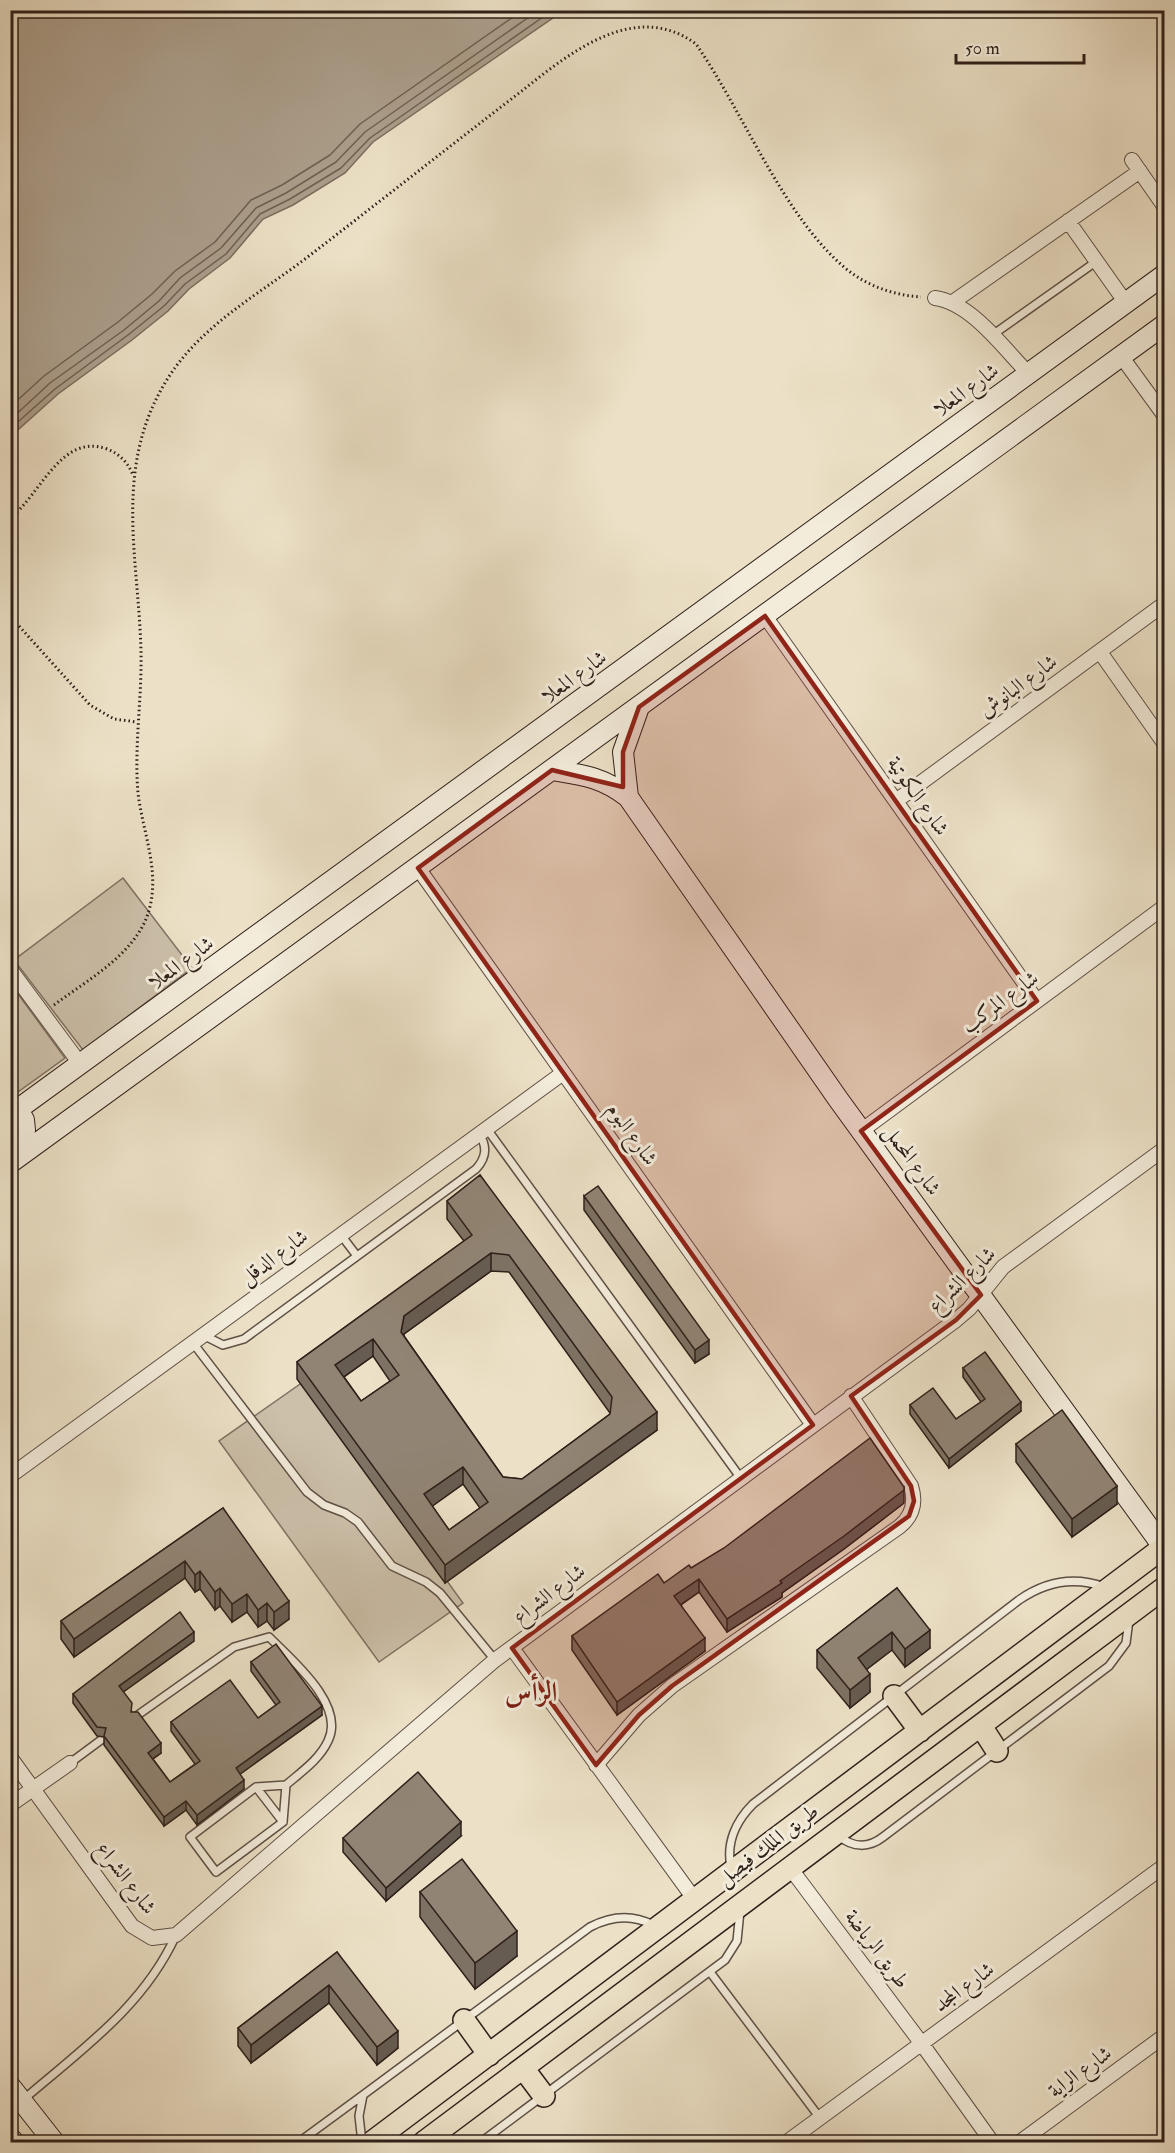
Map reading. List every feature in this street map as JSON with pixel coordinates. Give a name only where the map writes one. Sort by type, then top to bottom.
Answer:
[{"type":"main road","name":"طريق الملك فيصل","points":[[372,2142],[1164,1547]]},
{"type":"main road","name":"طريق الملك فيصل","points":[[424,2142],[1164,1588]]},
{"type":"main road","points":[[894,1696],[920,1731]]},
{"type":"main road","points":[[981,1726],[997,1751]]},
{"type":"main road","points":[[464,2020],[489,2055]]},
{"type":"main road","points":[[523,2068],[544,2096]]},
{"type":"street","points":[[953,302],[1068,221],[1136,166],[1164,206]]},
{"type":"street","points":[[1068,221],[1126,303]]},
{"type":"street","name":"شارع المعلا","points":[[14,1112],[1164,275]]},
{"type":"street","points":[[935,298],[953,302],[971,314],[1029,374]]},
{"type":"street","points":[[10,1163],[1164,326]]},
{"type":"street","points":[[1121,356],[1164,415]]},
{"type":"street","name":"شارع البانوش","points":[[896,801],[1164,604]]},
{"type":"street","name":"شارع الكوتية","points":[[765,616],[1037,1001]]},
{"type":"street","points":[[1100,652],[1164,743]]},
{"type":"street","name":"شارع المحمل","points":[[628,797],[623,752],[639,707]]},
{"type":"street","name":"شارع المحمل","points":[[552,770],[590,776],[609,783],[628,797],[861,1131],[1164,1547]]},
{"type":"street","name":"شارع البوم","points":[[418,868],[813,1425]]},
{"type":"street","name":"شارع المركب","points":[[861,1131],[1164,907]]},
{"type":"street","points":[[10,969],[81,1065]]},
{"type":"street","name":"شارع الدقل","points":[[10,1476],[563,1073]]},
{"type":"street","points":[[10,1144],[25,1130],[24,1120],[14,1112]]},
{"type":"street","name":"شارع الشراع","points":[[10,1757],[132,1926],[152,1938],[176,1935],[495,1660],[740,1477],[956,1320],[981,1295],[1003,1267],[1164,1149]]},
{"type":"street","points":[[596,1765],[639,1715],[672,1686],[898,1527],[909,1516],[914,1501],[911,1486],[851,1396]]},
{"type":"street","points":[[512,1648],[695,1900]]},
{"type":"street","points":[[10,1805],[70,1763]]},
{"type":"street","name":"شارع المجد","points":[[787,2142],[1164,1866]]},
{"type":"street","name":"طريق الرياضة","points":[[790,1869],[922,2044],[992,2142]]},
{"type":"street","name":"شارع الراية","points":[[1020,2142],[1164,2036]]},
{"type":"street","points":[[16,2093],[54,2142]]},
{"type":"street","points":[[10,2138],[14,2142]]},
{"type":"lane","points":[[991,336],[1097,261]]},
{"type":"lane","points":[[198,1339],[216,1343],[238,1343],[476,1169],[484,1158],[483,1132]]},
{"type":"lane","points":[[483,1132],[740,1477]]},
{"type":"lane","points":[[341,1235],[357,1256]]},
{"type":"lane","points":[[198,1339],[307,1492],[324,1505],[345,1513],[358,1522],[393,1566],[426,1582],[440,1593],[495,1660]]},
{"type":"lane","points":[[732,1872],[731,1839],[746,1811],[1030,1592],[1056,1582],[1070,1581],[1090,1582],[1109,1588]]},
{"type":"lane","points":[[837,1834],[856,1845],[877,1842],[1116,1660],[1128,1634],[1128,1615]]},
{"type":"lane","points":[[135,1716],[234,1647],[269,1637],[303,1672],[328,1706],[333,1722],[329,1740],[320,1754],[285,1785],[256,1787],[190,1837],[216,1872],[283,1822]]},
{"type":"lane","points":[[70,1763],[101,1740]]},
{"type":"lane","points":[[283,1822],[285,1785]]},
{"type":"lane","points":[[256,1787],[283,1822]]},
{"type":"lane","points":[[481,2142],[725,1960],[737,1941],[740,1930],[740,1907]]},
{"type":"lane","points":[[303,2139],[601,1921],[624,1917],[658,1928]]},
{"type":"lane","points":[[16,2093],[127,2010],[160,1967],[176,1935]]},
{"type":"lane","points":[[710,1972],[820,2118]]},
{"type":"lane","points":[[362,2142],[358,2116],[363,2095]]},
{"type":"path","points":[[671,26],[696,44],[795,208],[844,268],[888,291],[935,298]]},
{"type":"path","points":[[43,1014],[125,950],[141,930],[150,905],[153,878],[138,791],[137,722],[141,653],[132,539],[133,476],[143,431],[161,389],[174,369],[204,333],[225,315],[302,261],[554,65],[610,27]]},
{"type":"path","points":[[10,518],[26,505],[52,470],[77,448],[95,446],[112,451],[125,461],[133,476]]},
{"type":"path","points":[[10,616],[90,705],[114,719],[137,722]]},
{"type":"highlighted area","points":[[765,616],[1037,1001],[861,1131],[981,1295],[956,1320],[851,1396],[911,1486],[914,1501],[909,1516],[672,1686],[639,1715],[596,1765],[512,1648],[813,1425],[418,868],[552,770],[623,787],[623,752],[639,707]]},
{"type":"shaded area","points":[[123,878],[192,968],[83,1050],[14,960]]},
{"type":"shaded area","points":[[10,983],[65,1058],[11,1097],[10,1097]]},
{"type":"shaded area","points":[[303,1382],[463,1603],[379,1662],[219,1441]]},
{"type":"water","points":[[11,10],[563,11],[373,142],[345,173],[293,205],[263,219],[230,258],[189,289],[168,311],[132,340],[58,394],[11,436]]},
{"type":"building","points":[[480,1175],[657,1412],[445,1565],[297,1362],[472,1235],[447,1201]],"holes":[[[491,1253],[509,1255],[612,1397],[610,1414],[522,1479],[503,1477],[401,1332],[404,1316]],[[373,1339],[399,1375],[361,1401],[335,1365]],[[463,1467],[488,1502],[449,1530],[424,1494]]]},
{"type":"building","points":[[598,1186],[709,1340],[695,1350],[584,1196]]},
{"type":"building","points":[[985,1352],[1021,1402],[949,1459],[910,1405],[933,1388],[956,1419],[985,1399],[963,1368]]},
{"type":"building","points":[[1062,1410],[1117,1486],[1072,1519],[1016,1444]]},
{"type":"building","points":[[870,1438],[904,1490],[780,1581],[782,1583],[727,1619],[699,1579],[674,1596],[705,1638],[617,1702],[572,1636],[658,1574],[664,1583],[689,1565],[691,1568],[724,1548]]},
{"type":"building","points":[[223,1508],[289,1601],[274,1612],[267,1603],[258,1610],[247,1594],[232,1604],[220,1588],[215,1592],[200,1571],[195,1575],[185,1561],[74,1639],[61,1621]]},
{"type":"building","points":[[897,1588],[930,1630],[905,1649],[892,1632],[858,1658],[870,1674],[850,1690],[817,1650]]},
{"type":"building","points":[[180,1612],[194,1632],[119,1686],[132,1703],[131,1712],[138,1712],[161,1743],[148,1753],[170,1782],[200,1761],[171,1722],[230,1680],[258,1718],[280,1702],[251,1662],[276,1644],[322,1706],[236,1768],[244,1780],[197,1815],[186,1801],[164,1817],[104,1736],[106,1728],[97,1727],[73,1694]]},
{"type":"building","points":[[418,1772],[461,1822],[386,1888],[343,1838]]},
{"type":"building","points":[[462,1859],[517,1931],[475,1963],[420,1892]]},
{"type":"building","points":[[337,1952],[398,2031],[377,2047],[329,1985],[251,2045],[238,2028]]},
{"type":"district","name":"الرأس","points":[[531,1692]]}]
